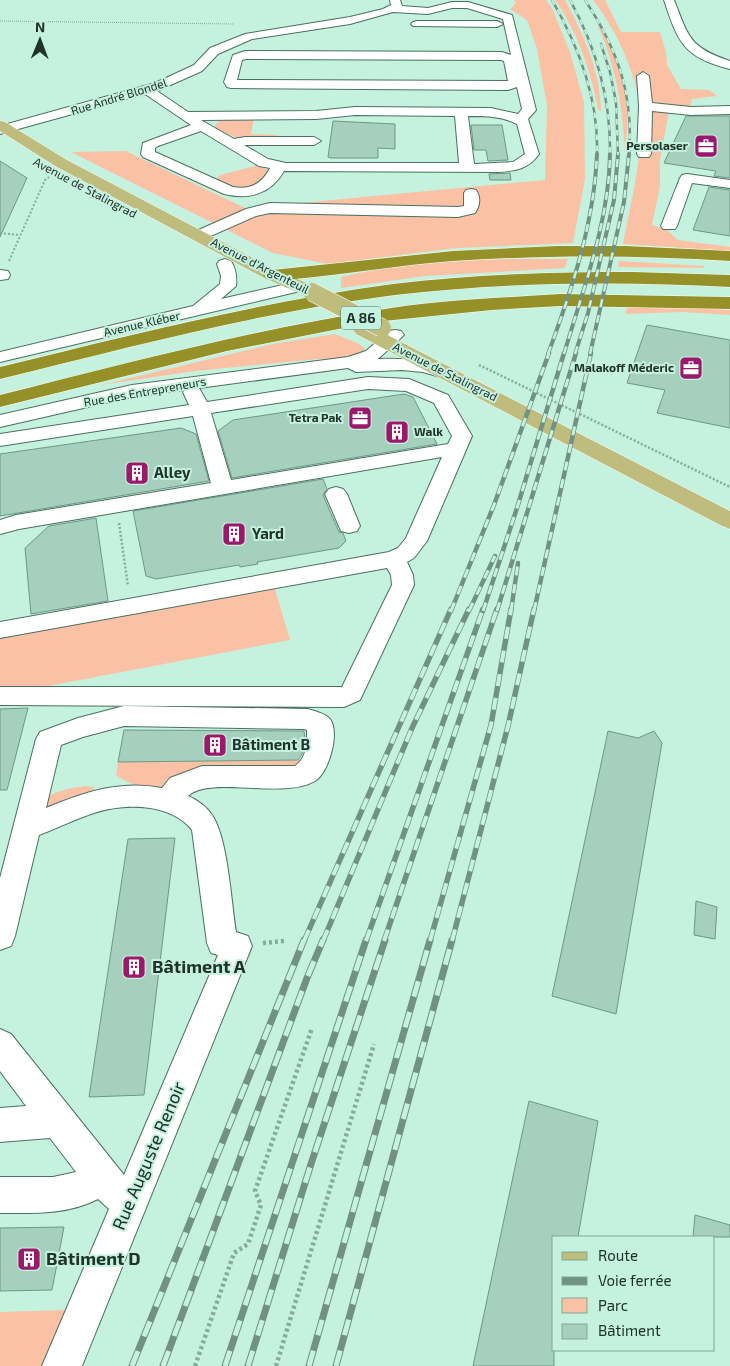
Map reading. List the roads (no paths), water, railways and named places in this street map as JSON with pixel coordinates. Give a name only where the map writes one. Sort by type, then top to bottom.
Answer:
[{"type":"highway","points":[[272,275],[302,274],[453,256],[611,251],[730,256]]},
{"type":"highway","points":[[527,254],[730,266]]},
{"type":"highway","points":[[297,292],[334,270]]},
{"type":"highway","points":[[579,278],[623,271],[730,272]]},
{"type":"highway","name":"A 86","points":[[0,373],[189,327],[347,297],[510,280],[579,278],[730,281]]},
{"type":"highway","name":"A 86","points":[[0,401],[227,345],[374,316],[492,304],[561,300],[730,303]]},
{"type":"main road","name":"Avenue de Stalingrad","points":[[1,132],[56,172],[213,255],[225,264],[297,292],[382,334],[450,374],[730,521]]},
{"type":"main road","name":"Avenue d'Argenteuil","points":[[1,132],[200,235],[272,275],[297,292]]},
{"type":"main road","points":[[382,334],[524,399],[588,433],[730,500]]},
{"type":"street","points":[[668,0],[687,45],[708,58],[730,65]]},
{"type":"street","name":"Rue André Blondel","points":[[1,132],[147,90],[188,74],[207,60],[214,51],[249,36],[349,20],[394,5],[415,11],[432,11],[452,5],[468,5],[508,17],[529,110],[520,119]]},
{"type":"street","points":[[261,25],[282,30],[313,32],[355,24],[385,24]]},
{"type":"street","points":[[404,24],[497,24]]},
{"type":"street","points":[[313,32],[335,46],[502,56],[510,59],[507,71],[515,83],[508,86],[231,84],[230,82],[239,69],[237,58],[245,55],[335,46]]},
{"type":"street","points":[[644,76],[643,87],[646,106],[644,154]]},
{"type":"street","points":[[147,90],[180,112],[232,144],[264,162],[279,166],[513,167],[530,159],[532,154],[525,125],[520,119],[491,112],[355,111],[316,115],[180,112]]},
{"type":"street","points":[[646,106],[691,111],[730,110]]},
{"type":"street","points":[[461,112],[467,168]]},
{"type":"street","points":[[203,126],[153,143],[148,146],[148,154],[229,191],[238,192],[254,192],[263,188],[279,166]]},
{"type":"street","points":[[232,144],[245,141],[314,141]]},
{"type":"street","points":[[669,226],[687,178],[730,184]]},
{"type":"street","points":[[200,235],[251,212],[270,208],[458,212],[470,210],[472,207],[471,193]]},
{"type":"street","points":[[181,315],[203,307],[228,286],[229,276],[225,264]]},
{"type":"street","name":"Avenue Kléber","points":[[0,357],[181,315],[297,292]]},
{"type":"street","name":"Rue des Entrepreneurs","points":[[0,421],[132,391],[350,362],[372,354],[382,334]]},
{"type":"street","name":"Rue des Entrepreneurs","points":[[291,370],[389,364],[423,365],[450,374]]},
{"type":"street","points":[[0,440],[368,382],[410,385],[442,399],[462,436],[416,541],[406,553],[385,554],[131,607],[0,630]]},
{"type":"street","points":[[192,383],[193,392],[200,408],[223,488]]},
{"type":"street","points":[[0,527],[16,522],[116,505],[456,450]]},
{"type":"street","points":[[336,494],[348,526]]},
{"type":"street","points":[[0,696],[344,698],[351,693],[403,585],[402,575],[385,554]]},
{"type":"street","points":[[0,936],[50,739],[78,728],[124,716],[308,719],[320,725],[320,747],[314,765],[306,773],[296,777],[202,777],[180,786],[169,800],[118,796],[103,799],[28,827]]},
{"type":"street","name":"Rue Auguste Renoir","points":[[62,1366],[237,946],[222,943],[212,855],[203,821],[191,809],[169,800]]},
{"type":"street","points":[[0,1045],[100,1175],[116,1192],[130,1202]]},
{"type":"street","points":[[0,1125],[57,1120]]},
{"type":"street","points":[[0,1195],[67,1192],[82,1188],[100,1175]]},
{"type":"railway","points":[[552,0],[579,55],[591,94],[595,114],[597,154]]},
{"type":"railway","points":[[570,0],[588,37],[605,94],[610,134],[610,154]]},
{"type":"railway","points":[[585,0],[615,55],[621,74],[629,112],[629,155]]},
{"type":"railway","points":[[601,44],[610,72],[616,102],[618,154]]},
{"type":"railway","points":[[548,354],[573,281],[587,231],[597,154]]},
{"type":"railway","points":[[564,354],[600,230],[609,180],[610,154]]},
{"type":"railway","points":[[575,354],[588,313],[614,200],[618,154]]},
{"type":"railway","points":[[590,354],[624,202],[629,154]]},
{"type":"railway","points":[[451,611],[494,505],[549,353]]},
{"type":"railway","points":[[483,611],[517,508],[564,353]]},
{"type":"railway","points":[[497,611],[576,353]]},
{"type":"railway","points":[[534,611],[591,353]]},
{"type":"railway","points":[[469,611],[495,556]]},
{"type":"railway","points":[[511,611],[518,563]]},
{"type":"railway","points":[[304,941],[451,609]]},
{"type":"railway","points":[[323,941],[412,728],[469,609]]},
{"type":"railway","points":[[366,941],[483,609]]},
{"type":"railway","points":[[384,941],[497,609]]},
{"type":"railway","points":[[430,941],[491,725],[511,609]]},
{"type":"railway","points":[[452,941],[508,726],[534,609]]},
{"type":"railway","points":[[132,1366],[304,940]]},
{"type":"railway","points":[[163,1366],[307,978],[323,940]]},
{"type":"railway","points":[[225,1366],[366,940]]},
{"type":"railway","points":[[248,1366],[311,1164],[385,940]]},
{"type":"railway","points":[[309,1366],[430,940]]},
{"type":"railway","points":[[336,1366],[452,940]]},
{"type":"place","name":"Persolaser","points":[[706,146]]},
{"type":"place","name":"Malakoff Méderic","points":[[691,368]]},
{"type":"place","name":"Tetra Pak","points":[[360,418]]},
{"type":"place","name":"Walk","points":[[397,432]]},
{"type":"place","name":"Alley","points":[[137,473]]},
{"type":"place","name":"Yard","points":[[234,534]]},
{"type":"place","name":"Bâtiment B","points":[[215,745]]},
{"type":"place","name":"Bâtiment A","points":[[134,967]]},
{"type":"place","name":"Bâtiment D","points":[[29,1259]]}]
